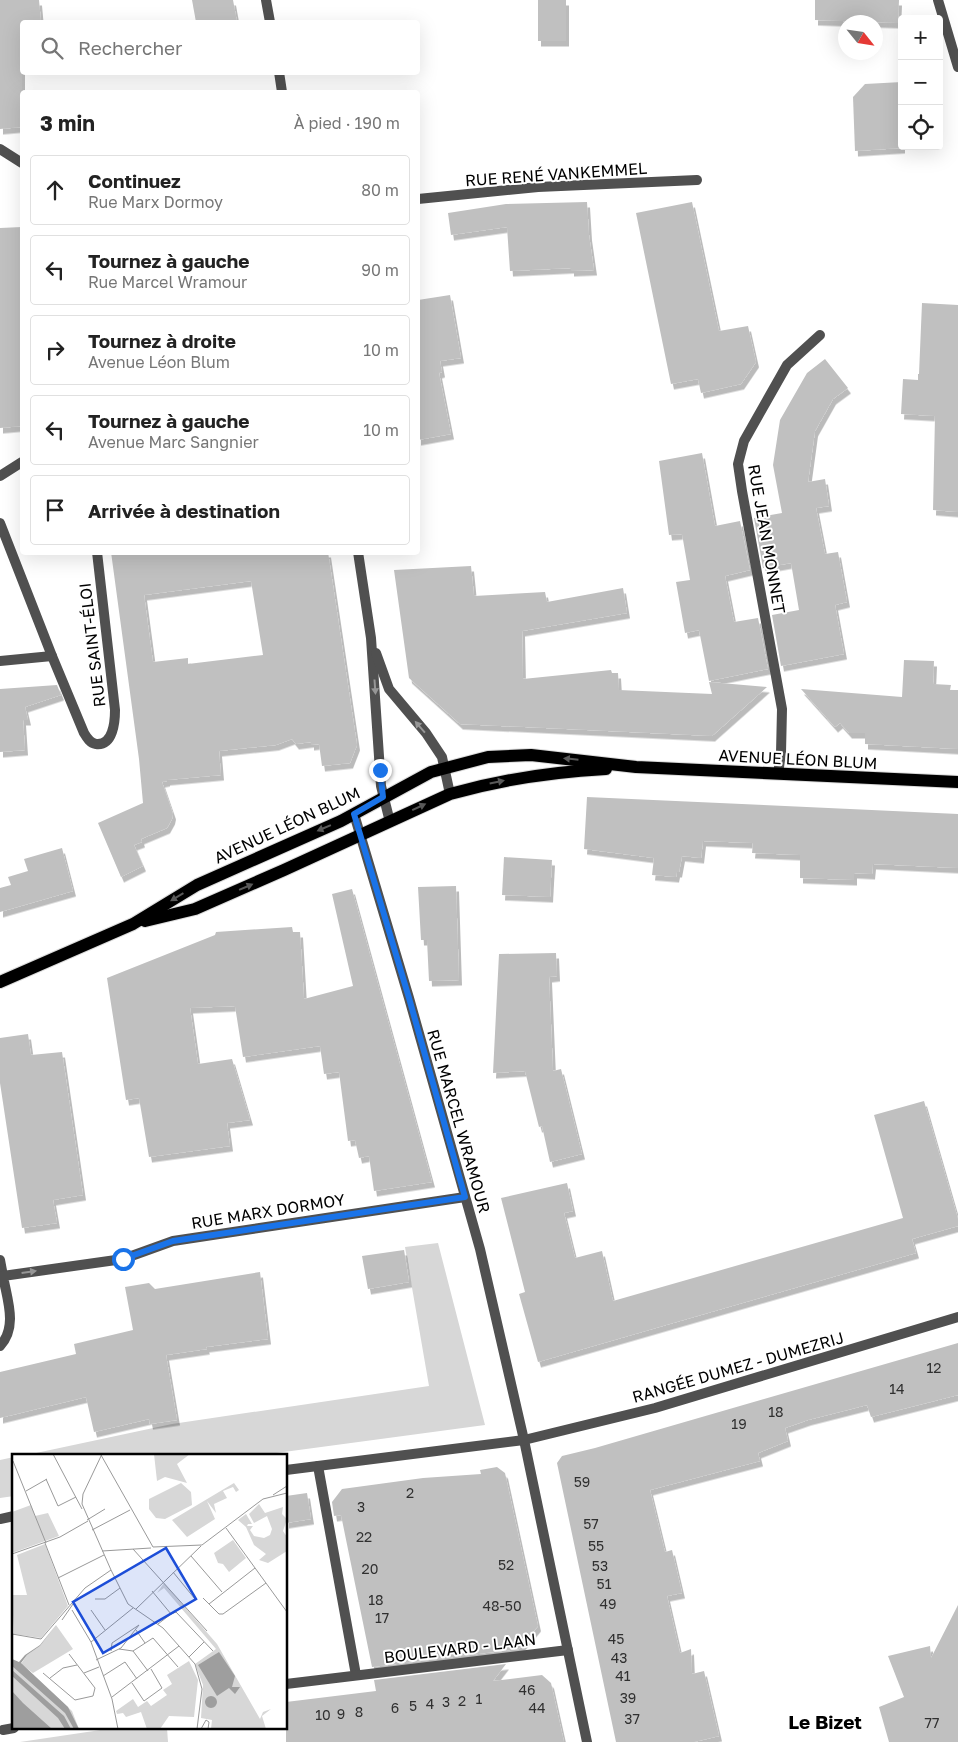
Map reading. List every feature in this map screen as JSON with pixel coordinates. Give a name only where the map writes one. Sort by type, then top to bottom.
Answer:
[{"type":"main road","name":"AVENUE LÉON BLUM","points":[[0,982],[133,924],[197,885],[354,814],[414,780],[446,768],[488,757],[522,755],[569,758],[636,767],[958,782]]},
{"type":"main road","name":"AVENUE LÉON BLUM","points":[[133,924],[195,909],[450,794],[538,774],[636,767]]},
{"type":"street","points":[[266,0],[270,20]]},
{"type":"street","points":[[938,0],[958,66]]},
{"type":"street","points":[[279,75],[282,90]]},
{"type":"street","points":[[0,149],[20,162]]},
{"type":"street","name":"RUE RENÉ VANKEMMEL","points":[[420,199],[538,187],[697,180]]},
{"type":"street","name":"RUE JEAN MONNET","points":[[778,774],[781,753],[782,709],[738,464],[744,441],[778,378],[792,359],[820,336]]},
{"type":"street","points":[[0,476],[20,463]]},
{"type":"street","name":"RUE SAINT-ÉLOI","points":[[0,523],[52,656],[86,736],[95,744],[106,742],[112,731],[115,710],[96,555]]},
{"type":"street","points":[[358,555],[372,638],[381,786],[390,822]]},
{"type":"street","points":[[372,638],[389,689],[437,748],[446,768],[450,794]]},
{"type":"street","points":[[0,661],[52,656]]},
{"type":"street","name":"RUE MARCEL WRAMOUR","points":[[354,814],[480,1249],[524,1440],[587,1742]]},
{"type":"street","name":"RUE MARX DORMOY","points":[[3,1276],[123,1259],[173,1241],[465,1197]]},
{"type":"street","points":[[0,1260],[10,1318],[8,1337],[0,1346]]},
{"type":"street","name":"RANGÉE DUMEZ - DUMEZRIJ","points":[[288,1470],[524,1440],[655,1408],[958,1317]]},
{"type":"street","points":[[318,1466],[356,1675]]},
{"type":"street","name":"BOULEVARD - LAAN","points":[[288,1684],[568,1650]]},
{"type":"shaded area","points":[[438,1243],[485,1425],[269,1454],[31,1454],[172,1424],[429,1386],[405,1247]]},
{"type":"shaded area","points":[[12,1457],[12,1496],[0,1498],[0,1460]]},
{"type":"shaded area","points":[[101,1730],[167,1730],[168,1742],[20,1742]]},
{"type":"building","points":[[0,0],[39,0],[41,20],[20,20],[20,75],[22,75],[22,90],[20,90],[20,127],[0,129]]},
{"type":"building","points":[[192,0],[233,0],[237,20],[196,20]]},
{"type":"building","points":[[538,0],[566,0],[566,41],[538,41]]},
{"type":"building","points":[[815,0],[899,0],[898,23],[883,22],[883,15],[838,15],[838,21],[815,20]]},
{"type":"building","points":[[898,82],[898,148],[855,151],[853,97],[865,84]]},
{"type":"building","points":[[587,202],[594,270],[571,271],[571,268],[510,271],[507,227],[451,235],[448,213],[506,204]]},
{"type":"building","points":[[692,202],[719,331],[748,326],[756,362],[741,384],[701,393],[698,379],[671,384],[636,213]]},
{"type":"building","points":[[20,227],[20,426],[0,428],[0,228]]},
{"type":"building","points":[[450,295],[461,358],[440,361],[442,372],[439,373],[451,434],[420,440],[420,300]]},
{"type":"building","points":[[922,303],[958,305],[958,512],[933,510],[935,416],[901,414],[903,379],[918,380]]},
{"type":"building","points":[[825,359],[848,388],[833,399],[815,431],[808,482],[825,479],[829,506],[816,508],[825,554],[838,552],[847,602],[835,605],[844,654],[781,666],[772,615],[799,610],[791,563],[763,568],[754,518],[782,513],[773,465],[780,420],[807,373]]},
{"type":"building","points":[[702,453],[715,526],[740,521],[750,570],[725,576],[734,622],[758,618],[768,669],[709,681],[699,630],[685,633],[676,582],[690,580],[682,534],[669,535],[659,461]]},
{"type":"building","points":[[111,555],[328,555],[357,745],[350,763],[322,766],[319,744],[311,745],[311,742],[296,744],[292,739],[276,745],[219,751],[221,775],[162,782],[173,814],[172,819],[167,828],[141,839],[142,842],[134,845],[143,866],[121,877],[98,823],[143,803],[139,759]],"holes":[[[251,581],[263,655],[188,664],[188,658],[153,662],[144,595]]]},
{"type":"building","points":[[471,566],[474,596],[545,592],[547,602],[623,588],[627,613],[522,631],[523,679],[611,670],[612,673],[618,673],[619,690],[712,694],[709,682],[767,687],[712,736],[460,724],[409,678],[394,570]]},
{"type":"building","points":[[904,660],[934,661],[933,684],[951,685],[950,690],[958,690],[958,749],[865,744],[865,733],[849,733],[840,723],[835,727],[801,689],[902,697]]},
{"type":"building","points":[[57,685],[61,695],[25,707],[28,720],[23,720],[25,750],[0,752],[0,689]]},
{"type":"building","points":[[587,797],[958,814],[958,868],[873,864],[872,874],[854,873],[854,880],[800,878],[800,855],[752,853],[753,843],[703,841],[701,858],[682,856],[679,872],[677,872],[676,877],[652,875],[654,858],[584,849]]},
{"type":"building","points":[[62,848],[73,891],[0,912],[0,888],[11,885],[8,877],[28,871],[24,859]]},
{"type":"building","points":[[504,857],[552,860],[550,897],[502,895]]},
{"type":"building","points":[[456,886],[459,980],[429,981],[427,940],[421,940],[418,887]]},
{"type":"building","points":[[352,889],[432,1182],[374,1191],[369,1156],[359,1158],[355,1140],[348,1141],[339,1072],[324,1074],[320,1046],[243,1057],[235,1006],[190,1008],[198,1064],[232,1059],[250,1120],[227,1123],[230,1146],[149,1157],[139,1098],[126,1100],[107,978],[215,935],[216,932],[292,927],[293,932],[300,932],[304,999],[353,986],[332,894]]},
{"type":"building","points":[[556,953],[557,976],[549,977],[553,1071],[561,1069],[582,1154],[550,1162],[542,1126],[539,1127],[525,1071],[493,1073],[499,954]]},
{"type":"building","points":[[28,1034],[31,1055],[62,1052],[83,1195],[53,1200],[57,1223],[22,1228],[0,1083],[0,1038]]},
{"type":"building","points":[[924,1101],[958,1219],[958,1226],[912,1239],[916,1253],[538,1362],[519,1294],[525,1292],[501,1198],[567,1183],[573,1211],[564,1213],[575,1258],[602,1251],[613,1301],[903,1218],[874,1115]]},
{"type":"building","points":[[404,1250],[409,1282],[368,1289],[362,1256]]},
{"type":"building","points":[[260,1272],[268,1339],[206,1347],[207,1349],[166,1355],[177,1420],[150,1424],[149,1419],[94,1432],[86,1397],[0,1418],[0,1372],[76,1354],[74,1344],[133,1330],[125,1287],[149,1283],[155,1289]]},
{"type":"building","points":[[958,1343],[958,1395],[871,1417],[867,1405],[808,1420],[785,1428],[788,1441],[758,1453],[760,1461],[650,1490],[665,1552],[672,1550],[682,1593],[667,1596],[680,1653],[691,1649],[692,1674],[704,1671],[719,1736],[694,1742],[616,1742],[557,1463],[562,1456]]},
{"type":"building","points":[[497,1467],[505,1473],[538,1626],[519,1649],[372,1667],[341,1515],[334,1516],[332,1502],[342,1489],[423,1478],[481,1474],[480,1470]]},
{"type":"building","points":[[307,1493],[311,1519],[288,1523],[288,1496]]},
{"type":"building","points":[[958,1605],[958,1742],[889,1742],[879,1707],[904,1697],[888,1656],[930,1646],[931,1658]]},
{"type":"building","points":[[506,1664],[493,1681],[542,1675],[551,1683],[564,1742],[286,1742],[288,1702],[376,1691],[374,1680]]},
{"type":"district","name":"Le Bizet","points":[[825,1722]]},
{"type":"route","points":[[123,1259],[173,1241],[465,1197],[409,998],[354,814],[383,797],[380,770]]}]
